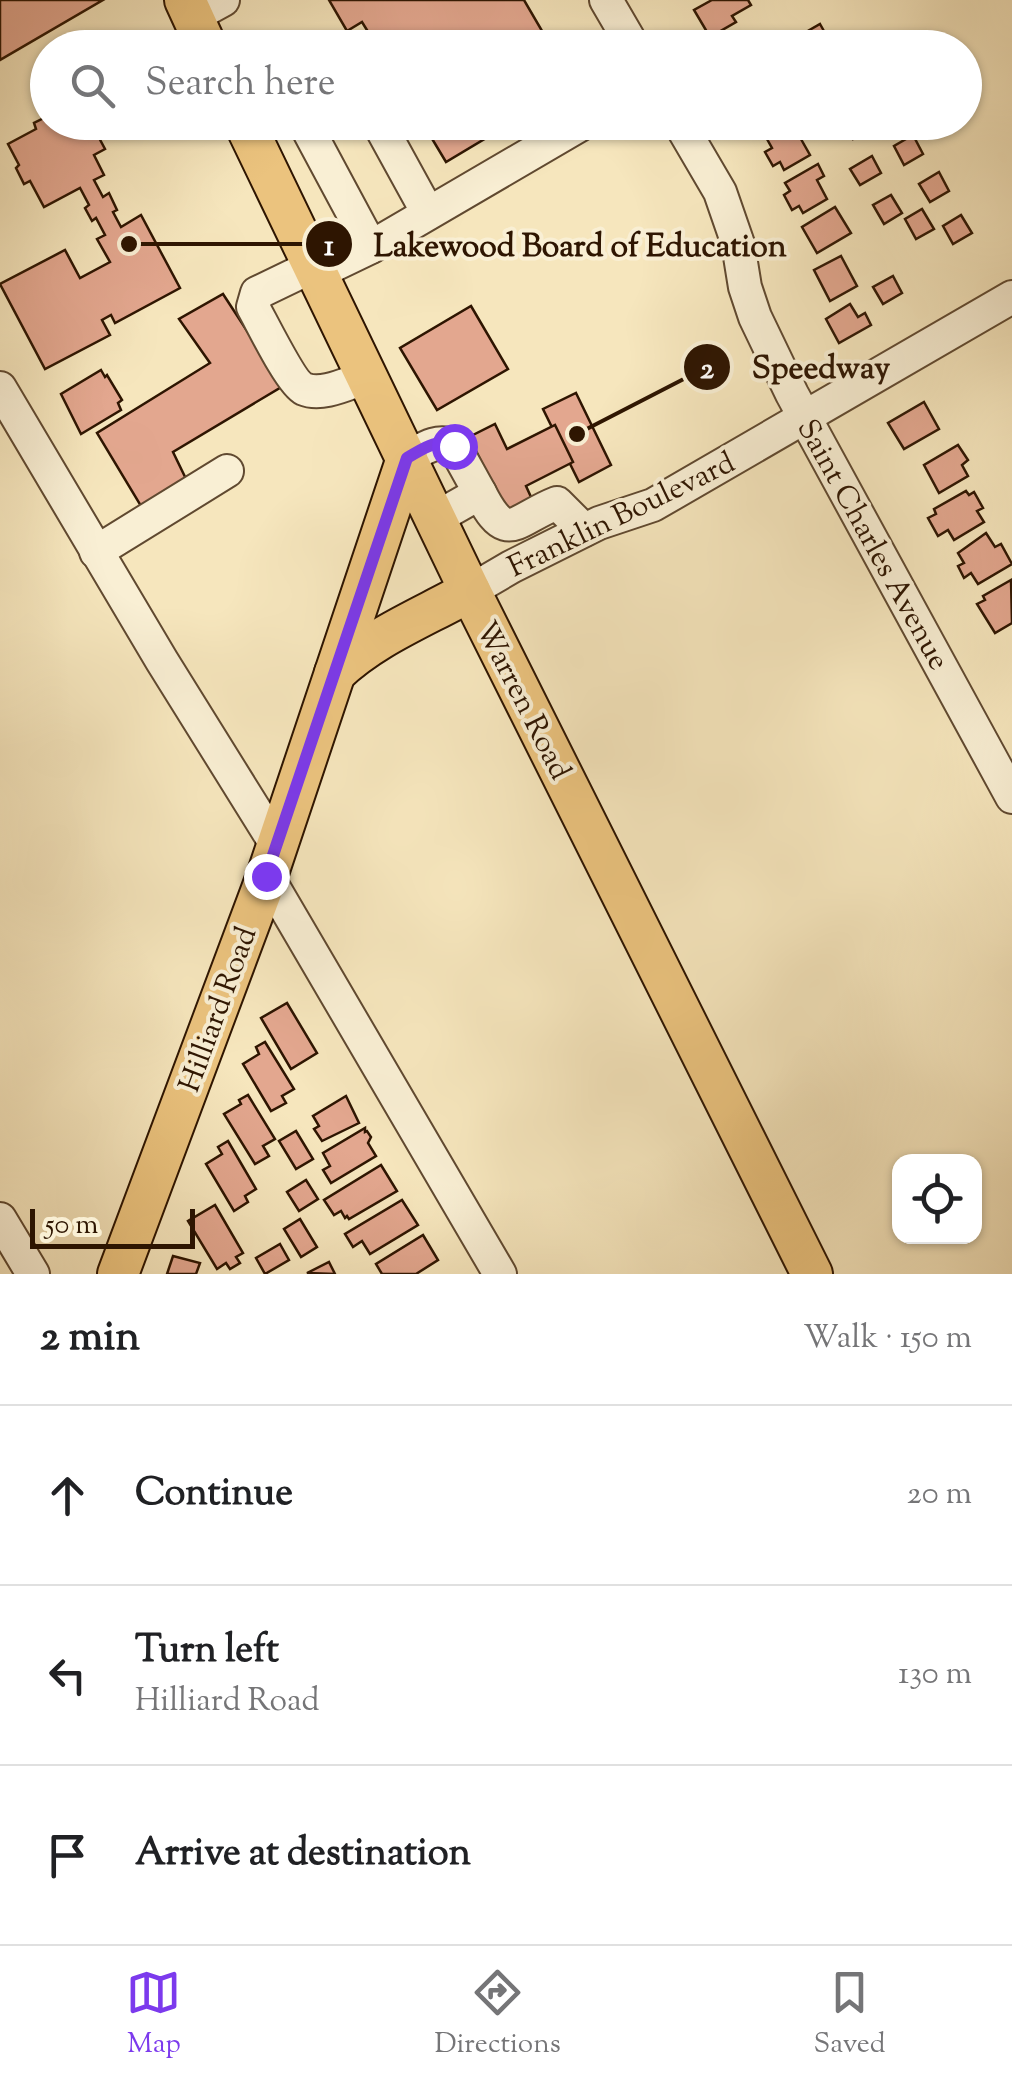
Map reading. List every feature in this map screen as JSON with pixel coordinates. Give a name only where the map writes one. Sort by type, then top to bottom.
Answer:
[{"type":"main road","name":"Warren Road","points":[[253,140],[470,591],[812,1274]]},
{"type":"main road","name":"Hilliard Road","points":[[118,1274],[271,860],[407,458]]},
{"type":"main road","name":"Franklin Boulevard","points":[[335,673],[373,642],[470,591]]},
{"type":"street","points":[[606,0],[624,30]]},
{"type":"street","points":[[314,140],[371,246]]},
{"type":"street","points":[[388,140],[428,214]]},
{"type":"street","points":[[367,377],[325,390],[305,389],[294,380],[253,307],[257,293],[371,246],[554,140]]},
{"type":"street","name":"Saint Charles Avenue","points":[[689,140],[720,192],[738,244],[755,316],[804,419],[1012,796]]},
{"type":"street","name":"Franklin Boulevard","points":[[470,591],[598,523],[653,506],[1012,297]]},
{"type":"street","points":[[0,388],[271,860],[500,1274]]},
{"type":"street","points":[[407,458],[437,442],[446,442],[454,446],[491,514],[504,524],[512,525],[557,503],[584,530]]},
{"type":"street","points":[[96,552],[227,471]]},
{"type":"street","points":[[436,518],[480,493]]},
{"type":"street","points":[[0,1219],[32,1274]]},
{"type":"building","points":[[0,0],[103,0],[52,30],[30,30],[30,43],[0,60]]},
{"type":"building","points":[[329,0],[524,0],[542,30],[367,30],[362,22],[346,30]]},
{"type":"building","points":[[712,0],[748,0],[751,5],[732,16],[736,22],[722,30],[706,30],[694,10]]},
{"type":"building","points":[[30,132],[30,140],[100,140],[105,149],[94,155],[104,175],[94,180],[103,197],[109,193],[121,227],[141,215],[180,288],[115,323],[111,315],[102,320],[110,335],[45,369],[0,284],[65,250],[80,278],[110,262],[97,239],[105,235],[85,208],[89,205],[80,188],[44,207],[30,181],[24,184],[8,144]]},
{"type":"building","points":[[433,140],[483,140],[446,162]]},
{"type":"building","points":[[768,140],[802,140],[810,155],[784,170],[780,162],[773,166],[765,152],[772,148]]},
{"type":"building","points":[[904,140],[916,140],[923,154],[904,165],[894,146]]},
{"type":"building","points":[[872,156],[881,173],[860,185],[850,169]]},
{"type":"building","points":[[818,164],[824,176],[817,180],[827,199],[803,213],[799,206],[792,210],[784,195],[790,191],[785,183]]},
{"type":"building","points":[[939,172],[949,191],[930,202],[919,184]]},
{"type":"building","points":[[891,195],[902,213],[884,224],[873,205]]},
{"type":"building","points":[[835,207],[851,233],[817,253],[802,227]]},
{"type":"building","points":[[922,209],[934,229],[916,239],[905,219]]},
{"type":"building","points":[[961,215],[972,233],[953,244],[943,226]]},
{"type":"building","points":[[841,256],[857,286],[830,301],[814,270]]},
{"type":"building","points":[[893,276],[902,293],[883,304],[873,287]]},
{"type":"building","points":[[223,294],[283,386],[173,452],[188,483],[144,511],[97,433],[210,363],[179,319]]},
{"type":"building","points":[[850,304],[858,317],[865,313],[871,325],[839,343],[826,319]]},
{"type":"building","points":[[471,306],[508,369],[437,410],[400,348]]},
{"type":"building","points":[[101,370],[122,400],[118,403],[121,410],[81,434],[61,394]]},
{"type":"building","points":[[576,393],[611,465],[579,482],[543,409]]},
{"type":"building","points":[[924,402],[939,429],[904,449],[888,423]]},
{"type":"building","points":[[495,424],[507,449],[555,425],[573,462],[526,486],[536,508],[511,521],[469,437]]},
{"type":"building","points":[[958,445],[968,460],[962,465],[968,476],[939,493],[924,465]]},
{"type":"building","points":[[966,491],[969,495],[974,492],[983,508],[977,511],[984,522],[954,540],[948,530],[938,536],[928,518],[936,514],[934,509]]},
{"type":"building","points":[[986,533],[995,547],[1001,544],[1012,564],[978,584],[971,573],[964,578],[958,566],[964,563],[958,553]]},
{"type":"building","points":[[1011,580],[1012,623],[995,633],[977,604],[985,600],[983,596]]},
{"type":"building","points":[[287,1003],[317,1053],[291,1069],[261,1018]]},
{"type":"building","points":[[265,1042],[294,1089],[282,1096],[286,1103],[271,1111],[243,1064],[259,1054],[256,1047]]},
{"type":"building","points":[[248,1095],[275,1139],[263,1146],[269,1156],[255,1164],[224,1114]]},
{"type":"building","points":[[346,1096],[359,1123],[322,1141],[314,1129],[319,1126],[313,1116]]},
{"type":"building","points":[[365,1128],[376,1156],[331,1183],[323,1170],[330,1166],[323,1153]]},
{"type":"building","points":[[296,1131],[313,1159],[296,1169],[279,1141]]},
{"type":"building","points":[[228,1141],[256,1189],[245,1196],[248,1202],[234,1211],[206,1164],[222,1154],[218,1147]]},
{"type":"building","points":[[381,1165],[397,1191],[349,1219],[341,1211],[334,1215],[324,1200]]},
{"type":"building","points":[[306,1180],[318,1199],[299,1211],[287,1192]]},
{"type":"building","points":[[402,1200],[418,1225],[370,1254],[362,1241],[353,1247],[345,1234]]},
{"type":"building","points":[[215,1205],[243,1253],[236,1257],[240,1263],[230,1269],[226,1263],[217,1269],[188,1221]]},
{"type":"building","points":[[300,1219],[317,1247],[301,1257],[284,1229]]},
{"type":"building","points":[[423,1235],[438,1260],[416,1274],[382,1274],[376,1264]]},
{"type":"building","points":[[280,1244],[289,1260],[265,1274],[256,1258]]},
{"type":"building","points":[[173,1256],[200,1263],[196,1274],[167,1274]]},
{"type":"building","points":[[329,1262],[335,1274],[307,1273]]},
{"type":"place","name":"Lakewood Board of Education","points":[[129,244]]},
{"type":"place","name":"Speedway","points":[[577,434]]},
{"type":"route","points":[[266,876],[407,458],[437,442],[454,446]]}]
